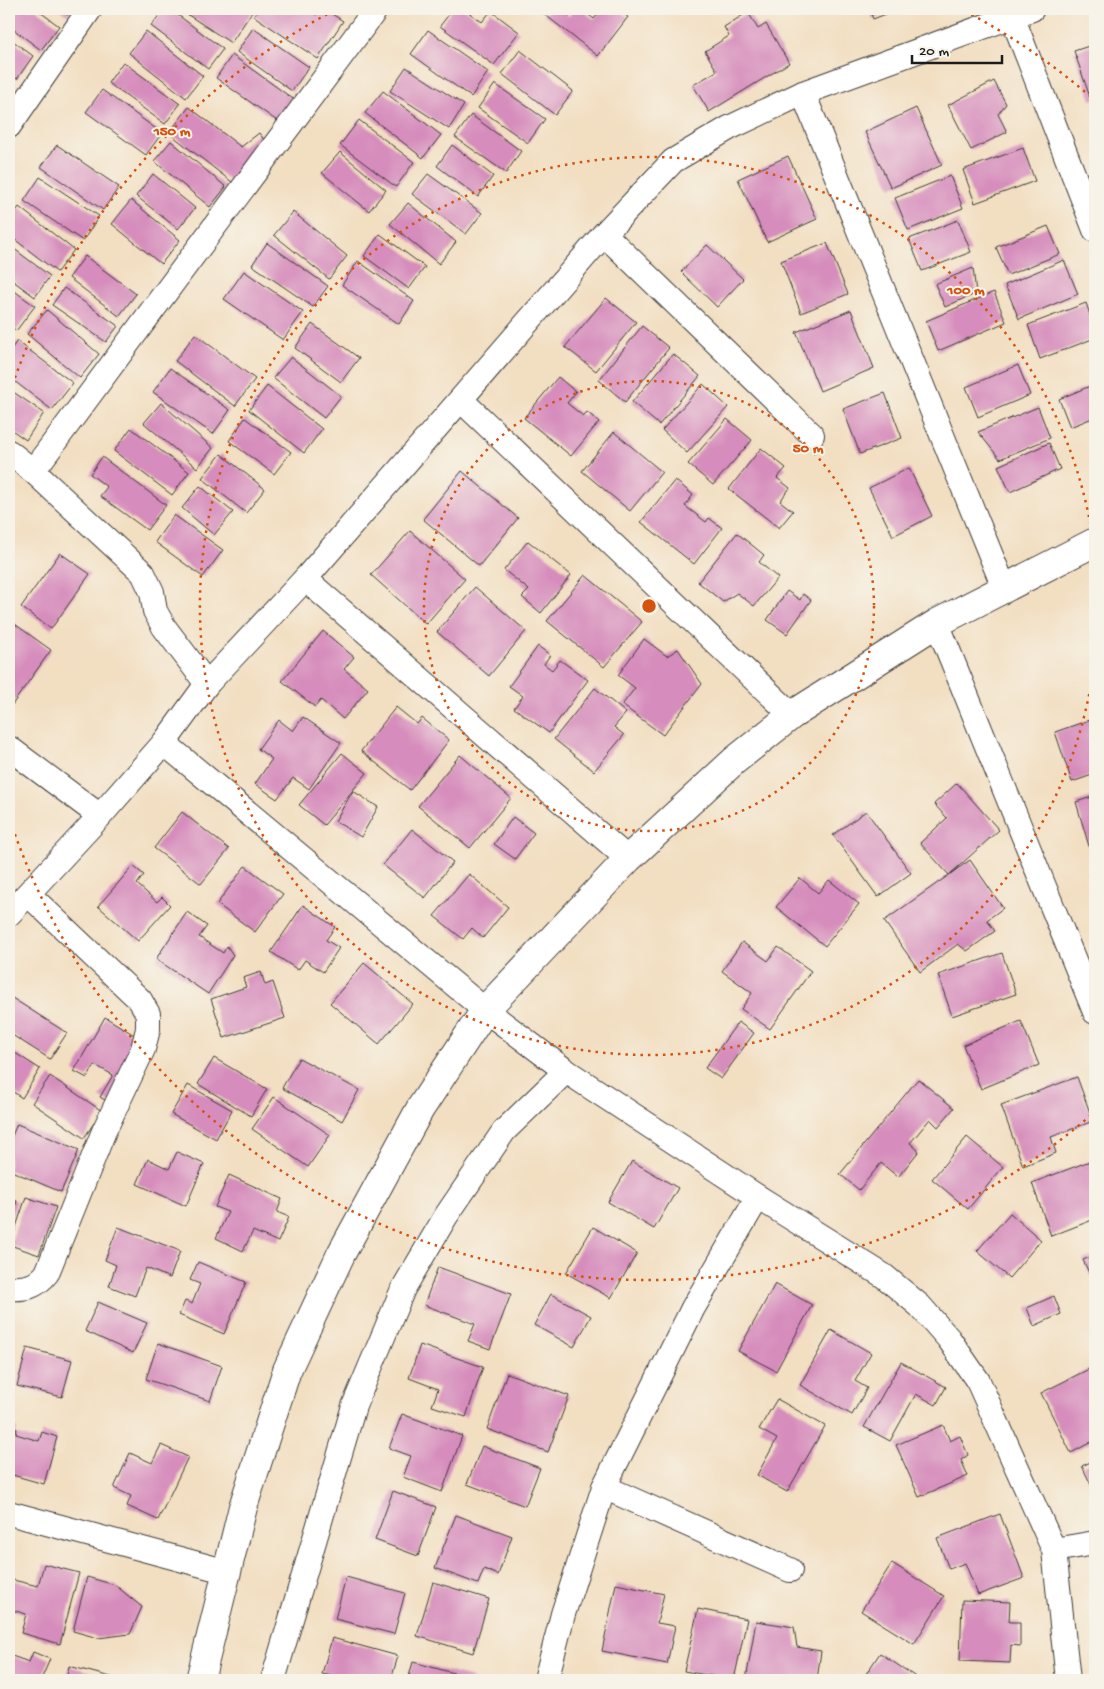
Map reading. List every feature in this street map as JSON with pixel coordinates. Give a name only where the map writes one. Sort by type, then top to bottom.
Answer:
[{"type":"street","points":[[9,126],[90,9]]},
{"type":"street","points":[[33,471],[376,9]]},
{"type":"street","points":[[9,914],[100,816],[164,743],[207,684],[305,579],[604,234],[673,161],[730,128],[803,93],[1022,12],[1095,230]]},
{"type":"street","points":[[803,93],[1005,590]]},
{"type":"street","points":[[604,234],[812,435]]},
{"type":"street","points":[[461,400],[792,715]]},
{"type":"street","points":[[9,452],[33,471],[143,574],[152,592],[155,611],[207,684]]},
{"type":"street","points":[[200,1680],[243,1506],[286,1370],[341,1254],[420,1108],[485,1010],[628,859],[734,761],[792,715],[937,623],[1005,590],[1095,542]]},
{"type":"street","points":[[305,579],[628,859]]},
{"type":"street","points":[[937,623],[1095,1012]]},
{"type":"street","points":[[164,743],[485,1010],[566,1071],[758,1197],[884,1276],[920,1306],[949,1339],[978,1381],[1054,1550],[1068,1680]]},
{"type":"street","points":[[9,748],[100,816]]},
{"type":"street","points":[[9,1288],[24,1289],[39,1284],[47,1274],[104,1132],[143,1049],[148,1029],[148,1014],[140,1000],[28,894]]},
{"type":"street","points":[[273,1680],[354,1406],[403,1289],[446,1216],[504,1131],[566,1071]]},
{"type":"street","points":[[546,1680],[563,1614],[604,1487],[693,1308],[758,1197]]},
{"type":"street","points":[[604,1487],[790,1570]]},
{"type":"street","points":[[9,1513],[228,1572]]},
{"type":"street","points":[[1054,1550],[1095,1543]]},
{"type":"building","points":[[9,9],[36,9],[59,26],[41,50],[9,26]]},
{"type":"building","points":[[58,9],[71,9],[68,15]]},
{"type":"building","points":[[164,9],[170,9],[223,49],[208,69],[151,26]]},
{"type":"building","points":[[179,9],[254,9],[231,43]]},
{"type":"building","points":[[259,9],[307,9],[316,15],[320,9],[324,9],[343,21],[318,59],[254,16]]},
{"type":"building","points":[[453,9],[464,9],[482,22],[491,11],[519,32],[494,65],[440,26]]},
{"type":"building","points":[[551,9],[560,9],[569,16],[574,9],[581,9],[594,19],[602,9],[617,9],[628,17],[598,56],[544,14]]},
{"type":"building","points":[[869,9],[899,9],[873,19]]},
{"type":"building","points":[[916,9],[929,9],[919,14]]},
{"type":"building","points":[[748,12],[758,29],[766,24],[789,63],[709,112],[693,85],[717,71],[705,51],[729,36],[724,27]]},
{"type":"building","points":[[253,28],[309,67],[292,91],[237,52]]},
{"type":"building","points":[[428,30],[488,72],[471,97],[411,54]]},
{"type":"building","points":[[146,31],[203,76],[186,98],[129,53]]},
{"type":"building","points":[[9,38],[33,56],[17,79],[9,73]]},
{"type":"building","points":[[1095,44],[1095,99],[1091,100],[1074,51]]},
{"type":"building","points":[[520,50],[573,91],[555,115],[502,74]]},
{"type":"building","points":[[232,55],[296,101],[280,123],[216,78]]},
{"type":"building","points":[[123,62],[180,104],[165,124],[108,83]]},
{"type":"building","points":[[406,67],[464,105],[449,129],[390,91]]},
{"type":"building","points":[[994,81],[1006,104],[998,114],[1007,132],[971,150],[948,105]]},
{"type":"building","points":[[9,82],[16,87],[9,96]]},
{"type":"building","points":[[495,84],[545,119],[528,143],[478,108]]},
{"type":"building","points":[[102,90],[162,133],[146,155],[86,112]]},
{"type":"building","points":[[383,91],[441,135],[423,158],[365,113]]},
{"type":"building","points":[[189,107],[241,147],[259,133],[268,145],[237,186],[169,133]]},
{"type":"building","points":[[916,108],[942,165],[891,188],[865,132]]},
{"type":"building","points":[[471,115],[521,151],[506,173],[455,137]]},
{"type":"building","points":[[359,120],[414,162],[396,187],[340,145]]},
{"type":"building","points":[[171,141],[226,187],[210,207],[154,161]]},
{"type":"building","points":[[57,145],[119,187],[103,210],[41,167]]},
{"type":"building","points":[[452,145],[493,176],[478,197],[437,166]]},
{"type":"building","points":[[1023,148],[1035,181],[975,203],[963,170]]},
{"type":"building","points":[[340,152],[386,190],[369,211],[322,173]]},
{"type":"building","points":[[788,156],[817,219],[767,242],[738,179]]},
{"type":"building","points":[[153,174],[195,208],[178,229],[136,196]]},
{"type":"building","points":[[428,174],[482,213],[466,234],[412,194]]},
{"type":"building","points":[[950,176],[963,208],[908,230],[895,198]]},
{"type":"building","points":[[40,177],[99,216],[83,241],[24,201]]},
{"type":"building","points":[[131,200],[180,240],[161,264],[112,224]]},
{"type":"building","points":[[408,203],[456,242],[439,264],[390,224]]},
{"type":"building","points":[[19,207],[74,250],[57,272],[9,235],[9,220]]},
{"type":"building","points":[[293,212],[347,256],[329,279],[274,235]]},
{"type":"building","points":[[958,220],[971,252],[922,271],[909,239]]},
{"type":"building","points":[[1048,226],[1060,254],[1008,275],[996,247]]},
{"type":"building","points":[[380,234],[425,267],[409,289],[364,256]]},
{"type":"building","points":[[267,243],[328,286],[313,307],[252,265]]},
{"type":"building","points":[[827,243],[848,294],[801,313],[781,261]]},
{"type":"building","points":[[9,245],[50,276],[35,297],[9,278]]},
{"type":"building","points":[[707,245],[743,279],[717,307],[681,272]]},
{"type":"building","points":[[85,256],[136,294],[119,316],[69,278]]},
{"type":"building","points":[[1064,260],[1078,294],[1019,319],[1005,285]]},
{"type":"building","points":[[358,261],[414,301],[399,324],[342,285]]},
{"type":"building","points":[[973,268],[976,293],[945,307],[935,284]]},
{"type":"building","points":[[244,271],[303,312],[283,340],[224,299]]},
{"type":"building","points":[[9,287],[35,306],[16,331],[9,325]]},
{"type":"building","points":[[64,288],[118,326],[106,342],[52,305]]},
{"type":"building","points":[[994,292],[1006,322],[938,351],[926,321]]},
{"type":"building","points":[[606,298],[636,322],[596,371],[565,347]]},
{"type":"building","points":[[1086,303],[1095,329],[1095,338],[1040,359],[1028,325]]},
{"type":"building","points":[[47,310],[99,354],[80,378],[27,334]]},
{"type":"building","points":[[851,310],[874,368],[820,391],[796,332]]},
{"type":"building","points":[[312,324],[359,358],[341,382],[295,348]]},
{"type":"building","points":[[642,326],[669,348],[625,402],[599,380]]},
{"type":"building","points":[[195,334],[255,379],[235,406],[175,361]]},
{"type":"building","points":[[17,341],[73,383],[52,410],[9,377],[9,352]]},
{"type":"building","points":[[673,354],[700,376],[659,425],[632,402]]},
{"type":"building","points":[[291,357],[341,396],[324,418],[273,378]]},
{"type":"building","points":[[1018,365],[1030,395],[978,417],[966,387]]},
{"type":"building","points":[[170,368],[230,410],[213,434],[153,392]]},
{"type":"building","points":[[558,377],[576,392],[567,403],[583,416],[587,412],[599,422],[571,456],[524,418]]},
{"type":"building","points":[[703,384],[728,407],[687,453],[662,430]]},
{"type":"building","points":[[1095,384],[1095,417],[1070,427],[1059,399]]},
{"type":"building","points":[[267,386],[322,429],[304,453],[249,410]]},
{"type":"building","points":[[9,389],[44,413],[26,440],[9,428]]},
{"type":"building","points":[[885,393],[902,438],[860,454],[843,409]]},
{"type":"building","points":[[161,403],[213,448],[197,468],[144,423]]},
{"type":"building","points":[[1038,407],[1050,438],[1000,459],[978,432]]},
{"type":"building","points":[[245,418],[291,452],[274,474],[229,441]]},
{"type":"building","points":[[727,419],[752,440],[713,485],[688,464]]},
{"type":"building","points":[[131,428],[189,472],[172,495],[114,451]]},
{"type":"building","points":[[614,432],[662,472],[630,511],[582,471]]},
{"type":"building","points":[[1049,443],[1060,469],[1010,492],[998,466]]},
{"type":"building","points":[[761,448],[786,468],[777,478],[790,488],[780,501],[793,511],[779,528],[729,489]]},
{"type":"building","points":[[221,454],[265,489],[246,513],[202,478]]},
{"type":"building","points":[[102,457],[166,505],[147,530],[100,496],[107,487],[90,474]]},
{"type":"building","points":[[909,468],[932,516],[893,536],[869,488]]},
{"type":"building","points":[[462,471],[518,518],[479,566],[423,519]]},
{"type":"building","points":[[675,480],[693,495],[685,506],[706,522],[709,518],[722,528],[694,564],[641,522]]},
{"type":"building","points":[[200,486],[233,512],[214,535],[182,508]]},
{"type":"building","points":[[174,515],[223,550],[203,577],[155,542]]},
{"type":"building","points":[[410,531],[465,579],[426,624],[371,575]]},
{"type":"building","points":[[737,533],[764,555],[759,562],[778,578],[754,606],[737,593],[723,602],[698,582]]},
{"type":"building","points":[[528,541],[571,575],[541,613],[522,597],[529,590],[504,570]]},
{"type":"building","points":[[60,553],[90,574],[51,629],[21,607]]},
{"type":"building","points":[[585,575],[642,622],[604,667],[547,621]]},
{"type":"building","points":[[475,587],[526,631],[489,676],[437,632]]},
{"type":"building","points":[[787,591],[800,600],[803,594],[811,600],[787,634],[767,620]]},
{"type":"building","points":[[12,622],[51,650],[12,705],[9,703],[9,627]]},
{"type":"building","points":[[323,631],[354,657],[344,669],[368,689],[343,719],[321,700],[315,707],[282,681]]},
{"type":"building","points":[[644,639],[667,656],[678,649],[702,684],[663,735],[622,705],[635,688],[618,675]]},
{"type":"building","points":[[538,646],[550,655],[544,664],[552,670],[560,660],[588,680],[549,733],[514,708],[523,696],[509,686]]},
{"type":"building","points":[[595,688],[626,713],[614,727],[624,735],[594,771],[554,739]]},
{"type":"building","points":[[396,707],[417,724],[422,718],[449,740],[410,790],[361,751]]},
{"type":"building","points":[[303,717],[341,743],[309,789],[293,778],[277,799],[255,784],[272,759],[258,749],[279,720],[293,731]]},
{"type":"building","points":[[1095,718],[1095,774],[1072,782],[1055,732]]},
{"type":"building","points":[[342,753],[367,773],[324,825],[299,805]]},
{"type":"building","points":[[460,755],[511,798],[470,848],[418,806]]},
{"type":"building","points":[[957,783],[999,830],[949,875],[920,843],[947,818],[934,804]]},
{"type":"building","points":[[353,791],[378,807],[361,837],[335,821]]},
{"type":"building","points":[[1095,796],[1095,851],[1091,853],[1076,802]]},
{"type":"building","points":[[866,811],[911,873],[878,897],[833,835]]},
{"type":"building","points":[[182,812],[229,849],[201,884],[154,848]]},
{"type":"building","points":[[513,817],[534,833],[515,859],[494,844]]},
{"type":"building","points":[[412,829],[453,862],[425,898],[383,865]]},
{"type":"building","points":[[970,860],[1003,908],[987,920],[995,931],[967,951],[958,944],[920,972],[884,921]]},
{"type":"building","points":[[133,866],[144,875],[137,884],[157,902],[162,897],[170,905],[138,941],[98,906]]},
{"type":"building","points":[[245,866],[283,894],[255,932],[217,904]]},
{"type":"building","points":[[1095,872],[1095,890],[1089,874]]},
{"type":"building","points":[[469,874],[508,907],[483,938],[472,928],[463,939],[434,916]]},
{"type":"building","points":[[800,878],[818,893],[829,880],[859,904],[825,946],[776,907]]},
{"type":"building","points":[[303,905],[335,927],[326,940],[339,948],[323,972],[305,960],[298,970],[271,952]]},
{"type":"building","points":[[187,912],[207,926],[199,937],[223,953],[227,946],[233,955],[208,994],[156,959]]},
{"type":"building","points":[[742,942],[768,961],[778,947],[811,971],[770,1029],[741,1009],[752,993],[722,971]]},
{"type":"building","points":[[1002,953],[1016,994],[952,1016],[938,975]]},
{"type":"building","points":[[364,963],[413,1004],[379,1044],[330,1003]]},
{"type":"building","points":[[261,972],[265,985],[273,982],[285,1018],[224,1038],[211,999],[246,987],[243,978]]},
{"type":"building","points":[[9,996],[67,1033],[50,1059],[9,1033]]},
{"type":"building","points":[[105,1017],[149,1044],[113,1105],[100,1097],[113,1075],[95,1065],[87,1078],[74,1071]]},
{"type":"building","points":[[1021,1021],[1039,1065],[981,1089],[963,1045]]},
{"type":"building","points":[[738,1022],[754,1033],[721,1079],[705,1068]]},
{"type":"building","points":[[9,1049],[40,1069],[22,1098],[9,1089]]},
{"type":"building","points":[[214,1058],[267,1089],[251,1116],[198,1084]]},
{"type":"building","points":[[299,1058],[359,1090],[342,1121],[282,1088]]},
{"type":"building","points":[[50,1076],[102,1111],[84,1138],[32,1103]]},
{"type":"building","points":[[1077,1077],[1093,1121],[1051,1137],[1056,1153],[1023,1166],[1001,1105]]},
{"type":"building","points":[[918,1079],[954,1108],[938,1127],[930,1119],[910,1143],[919,1151],[898,1177],[881,1163],[859,1190],[840,1174]]},
{"type":"building","points":[[188,1085],[232,1110],[216,1139],[171,1114]]},
{"type":"building","points":[[274,1097],[330,1135],[308,1167],[252,1129]]},
{"type":"building","points":[[17,1124],[79,1150],[61,1192],[9,1170],[9,1143]]},
{"type":"building","points":[[967,1137],[1003,1167],[968,1209],[932,1179]]},
{"type":"building","points":[[177,1152],[204,1164],[186,1206],[137,1184],[148,1159],[169,1169]]},
{"type":"building","points":[[1095,1159],[1095,1219],[1051,1236],[1032,1183]]},
{"type":"building","points":[[632,1161],[678,1188],[654,1229],[608,1202]]},
{"type":"building","points":[[229,1175],[282,1199],[277,1212],[289,1217],[278,1242],[253,1231],[243,1251],[216,1238],[228,1212],[215,1207]]},
{"type":"building","points":[[26,1197],[56,1207],[39,1255],[10,1245]]},
{"type":"building","points":[[9,1198],[17,1201],[9,1225]]},
{"type":"building","points":[[1010,1213],[1041,1240],[1009,1278],[977,1251]]},
{"type":"building","points":[[118,1227],[180,1251],[170,1278],[146,1268],[135,1296],[109,1286],[116,1265],[105,1260]]},
{"type":"building","points":[[593,1227],[637,1253],[611,1298],[566,1273]]},
{"type":"building","points":[[1095,1255],[1095,1275],[1091,1277],[1083,1260]]},
{"type":"building","points":[[198,1262],[246,1282],[224,1334],[179,1315],[185,1301],[192,1304],[200,1284],[190,1280]]},
{"type":"building","points":[[438,1267],[511,1294],[490,1349],[468,1341],[475,1324],[424,1305]]},
{"type":"building","points":[[775,1284],[812,1305],[776,1371],[738,1351]]},
{"type":"building","points":[[551,1294],[591,1316],[574,1347],[534,1325]]},
{"type":"building","points":[[1054,1296],[1061,1314],[1034,1326],[1027,1308]]},
{"type":"building","points":[[98,1302],[147,1323],[133,1353],[85,1331]]},
{"type":"building","points":[[831,1330],[871,1353],[855,1381],[867,1388],[852,1415],[800,1385]]},
{"type":"building","points":[[158,1343],[222,1366],[210,1401],[146,1379]]},
{"type":"building","points":[[420,1345],[483,1367],[466,1417],[432,1406],[438,1389],[409,1378]]},
{"type":"building","points":[[27,1348],[72,1360],[62,1397],[17,1386]]},
{"type":"building","points":[[901,1362],[946,1387],[936,1405],[916,1394],[890,1441],[864,1427]]},
{"type":"building","points":[[1095,1366],[1095,1440],[1071,1453],[1041,1393]]},
{"type":"building","points":[[507,1373],[569,1396],[548,1452],[487,1429]]},
{"type":"building","points":[[777,1399],[825,1426],[787,1492],[757,1475],[777,1439],[759,1429]]},
{"type":"building","points":[[402,1414],[462,1436],[442,1492],[403,1477],[411,1456],[389,1448]]},
{"type":"building","points":[[943,1425],[950,1441],[960,1436],[968,1455],[961,1460],[968,1476],[919,1497],[896,1445]]},
{"type":"building","points":[[9,1426],[17,1429],[16,1434],[39,1441],[42,1432],[57,1437],[44,1484],[9,1474]]},
{"type":"building","points":[[161,1445],[188,1457],[158,1520],[127,1506],[131,1496],[114,1488],[130,1453],[152,1463]]},
{"type":"building","points":[[482,1446],[540,1468],[525,1506],[467,1484]]},
{"type":"building","points":[[1095,1460],[1095,1493],[1082,1466]]},
{"type":"building","points":[[393,1491],[436,1507],[418,1556],[375,1540]]},
{"type":"building","points":[[1000,1514],[1024,1578],[978,1595],[965,1563],[949,1569],[937,1538]]},
{"type":"building","points":[[456,1515],[512,1536],[498,1575],[484,1569],[478,1584],[435,1568]]},
{"type":"building","points":[[892,1563],[944,1596],[914,1644],[861,1611]]},
{"type":"building","points":[[44,1564],[79,1573],[60,1644],[21,1633],[26,1614],[9,1609],[9,1579],[38,1586]]},
{"type":"building","points":[[87,1577],[115,1585],[142,1607],[130,1634],[98,1638],[73,1631]]},
{"type":"building","points":[[346,1577],[405,1593],[394,1634],[335,1619]]},
{"type":"building","points":[[433,1582],[489,1599],[473,1653],[417,1636]]},
{"type":"building","points":[[616,1584],[664,1594],[657,1623],[675,1626],[667,1664],[602,1651]]},
{"type":"building","points":[[962,1600],[1010,1602],[1009,1622],[1020,1622],[1020,1646],[1011,1645],[1010,1663],[960,1661]]},
{"type":"building","points":[[698,1609],[747,1619],[734,1680],[684,1671]]},
{"type":"building","points":[[756,1621],[794,1627],[797,1647],[821,1651],[817,1680],[746,1680]]},
{"type":"building","points":[[332,1638],[398,1656],[391,1680],[346,1680],[322,1674]]},
{"type":"building","points":[[33,1652],[50,1659],[41,1680],[9,1680],[9,1655],[29,1662]]},
{"type":"building","points":[[880,1653],[920,1680],[862,1680]]},
{"type":"building","points":[[413,1662],[472,1678],[471,1680],[408,1680]]},
{"type":"building","points":[[69,1666],[122,1680],[66,1680]]}]
